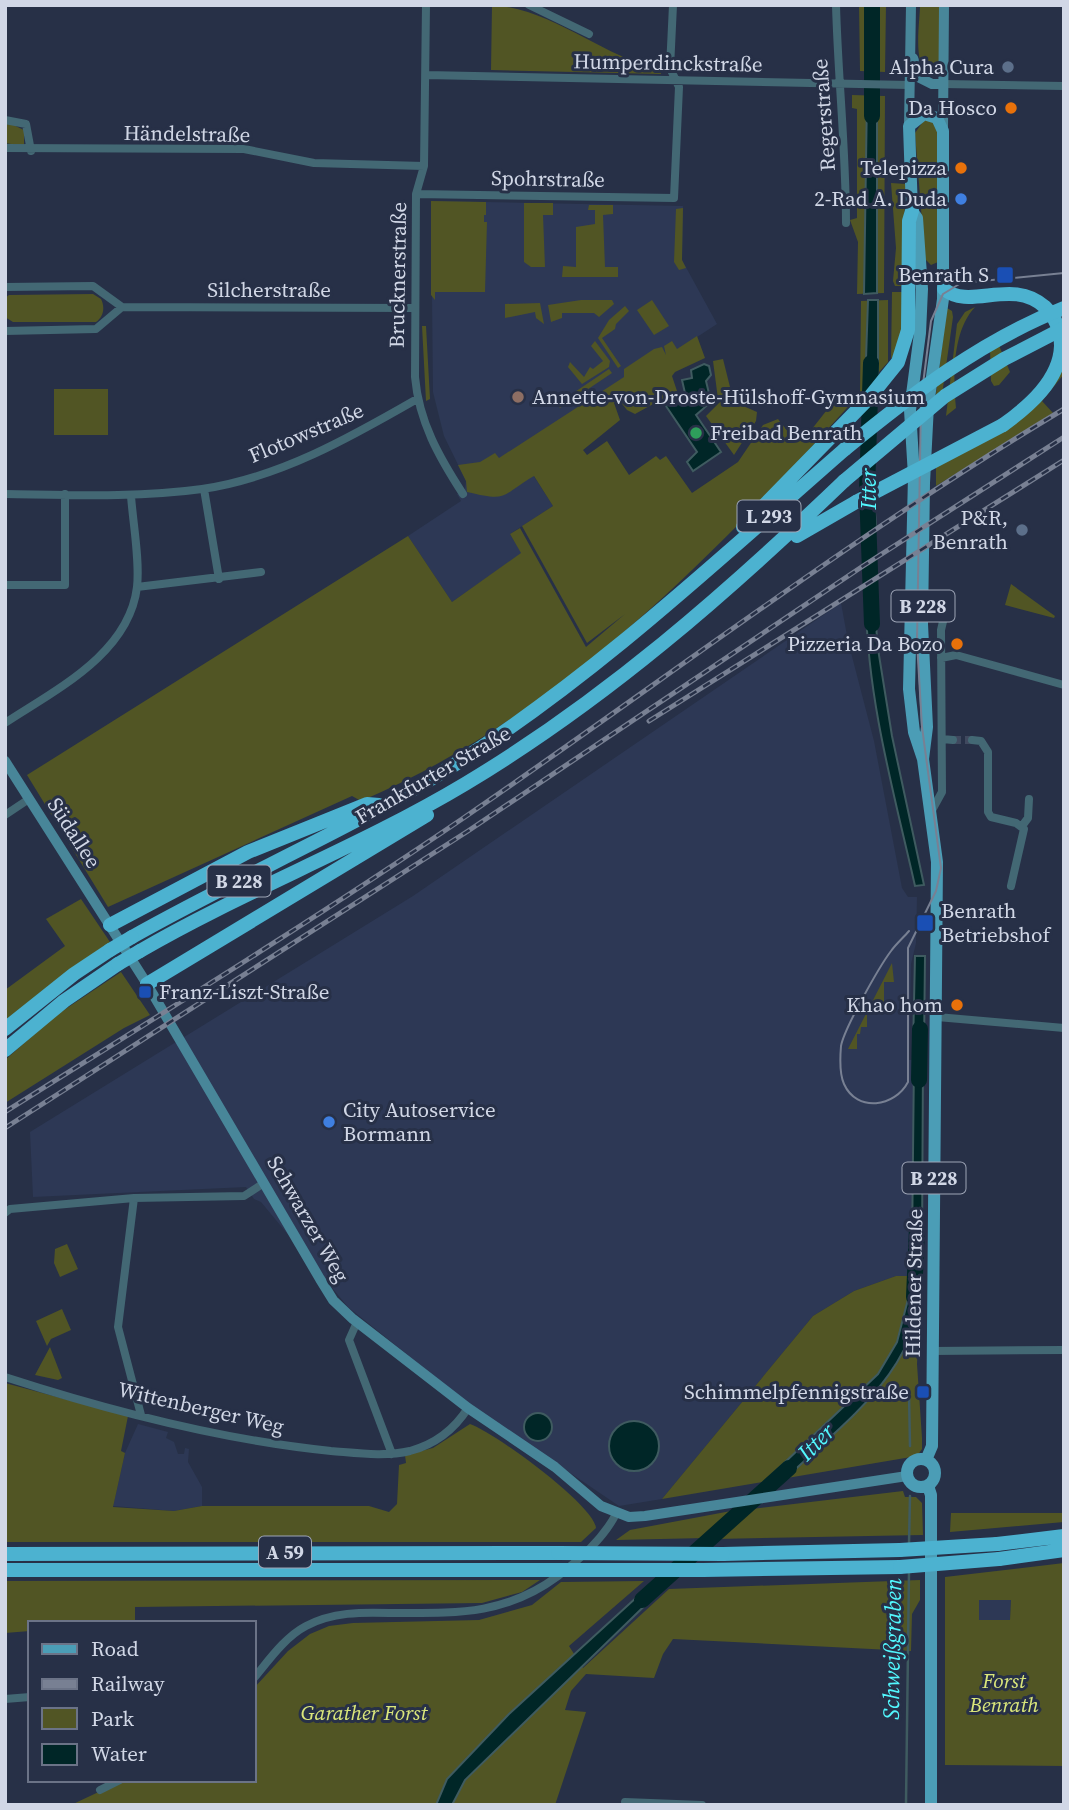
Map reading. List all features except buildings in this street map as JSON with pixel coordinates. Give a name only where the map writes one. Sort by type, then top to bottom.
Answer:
[{"type":"highway","name":"B 228","points":[[692,582],[708,560],[892,371],[906,341],[909,221],[912,211]]},
{"type":"highway","points":[[782,540],[794,538],[856,502],[1003,425],[1033,400],[1053,374],[1060,348],[1056,321],[1042,304],[1017,294],[962,296],[944,289]]},
{"type":"highway","name":"L 293","points":[[692,582],[845,449],[952,368],[1064,308]]},
{"type":"highway","name":"Frankfurter Straße","points":[[5,1050],[64,1000],[140,951],[441,798],[545,735],[613,685],[695,618],[844,481],[945,396],[1004,359],[1064,328]]},
{"type":"highway","name":"Frankfurter Straße","points":[[5,1029],[74,974],[132,937],[452,766],[530,714],[586,672],[692,582]]},
{"type":"highway","points":[[147,984],[429,814],[441,798]]},
{"type":"highway","points":[[110,925],[248,852],[367,803],[380,806]]},
{"type":"highway","name":"A 59","points":[[5,1553],[723,1553],[900,1550],[997,1544],[1064,1536]]},
{"type":"highway","name":"A 59","points":[[5,1570],[703,1570],[900,1567],[999,1559],[1064,1550]]},
{"type":"main road","name":"Hildener Straße","points":[[911,5],[909,126],[912,211],[917,218],[921,264],[921,323],[911,386],[909,430],[914,476],[909,689],[914,732],[923,759],[937,862],[932,1446],[926,1460],[935,1470],[934,1479],[928,1486],[931,1495],[931,1805]]},
{"type":"main road","name":"Hildener Straße","points":[[923,759],[927,727],[922,624],[925,453],[944,289],[944,5]]},
{"type":"main road","points":[[911,56],[920,78],[932,84],[943,84]]},
{"type":"main road","points":[[909,126],[920,115],[928,114],[937,118],[943,131]]},
{"type":"main road","points":[[921,264],[932,275],[943,268]]},
{"type":"main road","name":"Südallee","points":[[5,761],[110,925]]},
{"type":"main road","name":"Schwarzer Weg","points":[[110,925],[333,1300],[357,1322],[468,1408],[530,1449],[601,1506],[616,1514]]},
{"type":"main road","points":[[926,1460],[914,1461],[908,1467],[907,1476],[913,1485],[928,1486]]},
{"type":"main road","points":[[616,1514],[637,1517],[907,1476]]},
{"type":"street","name":"Brucknerstraße","points":[[426,5],[424,166],[416,194],[417,399],[431,441],[463,494]]},
{"type":"street","points":[[529,5],[589,34]]},
{"type":"street","points":[[673,5],[670,68],[677,81]]},
{"type":"street","name":"Regerstraße","points":[[836,5],[837,83],[842,97],[846,161],[846,223]]},
{"type":"street","name":"Humperdinckstraße","points":[[426,75],[909,85]]},
{"type":"street","name":"Spohrstraße","points":[[416,194],[672,199],[677,194],[677,81]]},
{"type":"street","points":[[943,84],[1064,86]]},
{"type":"street","points":[[5,120],[26,124],[31,150]]},
{"type":"street","name":"Händelstraße","points":[[5,148],[244,149],[314,163],[424,166]]},
{"type":"street","points":[[5,287],[93,286],[122,307],[96,329],[5,331]]},
{"type":"street","name":"Silcherstraße","points":[[122,307],[415,308]]},
{"type":"street","name":"Flotowstraße","points":[[5,494],[131,496],[204,489],[304,458],[349,439],[417,399]]},
{"type":"street","points":[[204,489],[219,579]]},
{"type":"street","points":[[8,585],[65,585],[65,495]]},
{"type":"street","points":[[5,723],[96,660],[127,618],[137,587],[131,496]]},
{"type":"street","points":[[137,587],[261,572]]},
{"type":"street","name":"Hildener Straße","points":[[931,812],[942,792],[941,630],[948,600]]},
{"type":"street","points":[[941,658],[956,655],[1064,685]]},
{"type":"street","points":[[942,739],[953,740]]},
{"type":"street","points":[[972,740],[981,741],[988,751],[988,812],[991,817],[1022,826]]},
{"type":"street","points":[[5,815],[29,799]]},
{"type":"street","points":[[1022,826],[1028,818],[1029,799]]},
{"type":"street","points":[[1011,886],[1024,832],[1022,826]]},
{"type":"street","points":[[937,1017],[1064,1028]]},
{"type":"street","points":[[5,1213],[10,1209],[134,1198],[244,1196],[264,1183]]},
{"type":"street","points":[[134,1198],[118,1327],[141,1415]]},
{"type":"street","points":[[357,1322],[349,1340],[392,1454]]},
{"type":"street","points":[[932,1351],[1064,1350]]},
{"type":"street","name":"Wittenberger Weg","points":[[5,1377],[141,1415],[295,1447],[392,1454],[427,1446],[447,1434],[468,1408]]},
{"type":"street","points":[[256,1676],[295,1633],[333,1616],[360,1613],[472,1612],[514,1602],[543,1587],[575,1563],[604,1533],[616,1514]]},
{"type":"street","points":[[5,1699],[28,1697]]},
{"type":"street","points":[[100,1790],[116,1782]]},
{"type":"street","points":[[625,1802],[702,1805]]},
{"type":"shaded area","name":"Annette-von-Droste-Hülshoff-Gymnasium","points":[[431,201],[683,206],[682,260],[717,324],[519,453],[553,506],[510,534],[522,553],[452,602],[408,536],[461,501],[457,494],[465,489],[466,481],[444,436],[433,392]]},
{"type":"shaded area","points":[[841,603],[874,741],[902,888],[908,897],[917,897],[916,943],[911,964],[909,1060],[913,1060],[914,1276],[896,1276],[854,1291],[813,1316],[662,1499],[619,1506],[470,1405],[348,1307],[246,1187],[33,1197],[30,1132],[413,896]]},
{"type":"shaded area","points":[[138,1424],[168,1432],[166,1438],[174,1442],[178,1454],[184,1454],[185,1448],[189,1449],[188,1462],[202,1487],[202,1506],[174,1511],[113,1506],[125,1453]]},
{"type":"shaded area","points":[[979,1599],[1011,1600],[1010,1620],[979,1620]]},
{"type":"green space","points":[[492,5],[515,8],[536,15],[617,54],[660,69],[661,74],[491,70]]},
{"type":"green space","points":[[859,5],[868,5],[868,66],[876,66],[876,5],[886,5],[885,72],[860,71]]},
{"type":"green space","points":[[920,5],[939,5],[939,70],[933,77],[926,73],[919,56]]},
{"type":"green space","points":[[852,95],[885,96],[884,293],[857,294],[858,242],[850,220],[857,218],[857,109],[852,108]]},
{"type":"green space","points":[[924,120],[931,121],[938,129],[938,262],[931,265],[925,259],[915,133]]},
{"type":"green space","points":[[9,123],[24,130],[24,146],[5,143],[5,124]]},
{"type":"green space","points":[[891,183],[906,184],[901,286],[895,286],[893,281],[896,248]]},
{"type":"green space","points":[[431,201],[486,202],[485,292],[435,292],[435,300],[431,295]]},
{"type":"green space","points":[[524,203],[553,203],[553,215],[543,215],[545,267],[531,267],[524,262]]},
{"type":"green space","points":[[589,205],[613,205],[613,214],[603,215],[605,267],[618,267],[618,277],[562,277],[563,266],[576,267],[576,227],[595,224],[595,210],[588,210]]},
{"type":"green space","points":[[683,208],[682,260],[686,268],[679,270],[674,262],[676,209]]},
{"type":"green space","points":[[892,292],[903,292],[904,309],[899,344],[891,359]]},
{"type":"green space","points":[[93,294],[101,299],[103,305],[102,314],[96,322],[13,322],[5,317],[5,298],[9,295]]},
{"type":"green space","points":[[581,300],[612,300],[614,304],[599,317],[594,313],[562,313],[562,318],[551,322],[548,305]]},
{"type":"green space","points":[[652,300],[669,326],[654,335],[637,310]]},
{"type":"green space","points":[[888,300],[888,362],[860,393],[861,301]]},
{"type":"green space","points":[[540,303],[544,324],[536,318],[535,312],[505,318],[505,304]]},
{"type":"green space","points":[[625,306],[629,311],[616,324],[615,329],[602,338],[621,366],[618,368],[598,338],[609,320]]},
{"type":"green space","points":[[975,307],[967,317],[958,342],[954,383],[956,408],[946,416],[957,324],[965,312]]},
{"type":"green space","points":[[947,308],[952,311],[953,317],[940,409],[934,409]]},
{"type":"green space","points":[[422,326],[426,326],[430,399],[426,401]]},
{"type":"green space","points":[[697,336],[705,358],[675,372],[672,376],[677,391],[635,414],[627,410],[619,400],[614,403],[620,420],[583,450],[587,455],[607,441],[629,475],[656,456],[660,460],[666,456],[692,493],[738,462],[763,425],[778,419],[793,438],[801,429],[808,434],[830,406],[823,400],[835,400],[835,394],[859,394],[711,551],[648,611],[581,667],[512,718],[438,763],[361,801],[352,796],[108,907],[27,775],[408,536],[452,602],[521,553],[510,534],[520,528],[586,647],[625,614],[587,643],[522,526],[553,506],[534,476],[503,495],[490,497],[467,492],[466,481],[458,465],[480,462],[495,453],[499,458],[624,377],[624,369],[654,349],[662,347],[666,355],[664,346],[672,341],[677,349]]},
{"type":"green space","points":[[595,341],[610,361],[609,367],[582,384],[568,367],[570,362],[584,377],[590,367],[593,369],[603,361],[591,346]]},
{"type":"green space","points":[[998,343],[1010,372],[999,385],[994,386],[991,381],[990,349]]},
{"type":"green space","points":[[1064,343],[1064,374],[1042,401],[1053,413],[936,486],[936,466],[1032,405]]},
{"type":"green space","points":[[723,359],[730,387],[718,399],[713,361]]},
{"type":"green space","points":[[609,369],[612,373],[560,408],[557,404]]},
{"type":"green space","points":[[734,388],[741,405],[757,412],[756,421],[734,455],[706,416]]},
{"type":"green space","points":[[54,389],[108,389],[108,435],[54,435]]},
{"type":"green space","points":[[1011,584],[1055,616],[1054,618],[1005,605]]},
{"type":"green space","points":[[81,899],[110,942],[5,1021],[5,990],[65,946],[46,919]]},
{"type":"green space","points":[[892,963],[894,982],[884,982],[884,1006],[874,1006],[873,1012],[867,1012],[867,1027],[861,1027],[860,1034],[857,1034],[857,1049],[848,1049]]},
{"type":"green space","points":[[121,972],[150,1015],[124,1028],[5,1103],[5,1060],[55,1016]]},
{"type":"green space","points":[[67,1244],[78,1269],[60,1277],[54,1263],[55,1249]]},
{"type":"green space","points":[[896,1276],[914,1276],[921,1280],[917,1364],[922,1449],[917,1456],[662,1499],[813,1316],[854,1291]]},
{"type":"green space","points":[[62,1309],[71,1330],[51,1339],[47,1346],[36,1321]]},
{"type":"green space","points":[[50,1347],[62,1378],[58,1380],[35,1375]]},
{"type":"green space","points":[[5,1383],[128,1416],[121,1451],[125,1453],[113,1507],[174,1511],[202,1506],[369,1506],[389,1512],[397,1504],[399,1465],[406,1463],[405,1455],[433,1448],[470,1424],[500,1440],[562,1487],[591,1517],[596,1528],[581,1542],[5,1542]]},
{"type":"green space","points":[[903,1491],[905,1497],[916,1497],[922,1503],[923,1535],[715,1539],[744,1510]]},
{"type":"green space","points":[[731,1511],[705,1538],[616,1540],[630,1530]]},
{"type":"green space","points":[[951,1513],[1064,1513],[1064,1522],[950,1532]]},
{"type":"green space","name":"Forst Benrath","points":[[1064,1563],[1064,1766],[945,1765],[945,1577]],"holes":[[[979,1600],[1011,1600],[1010,1620],[979,1620]]]},
{"type":"green space","points":[[540,1580],[522,1592],[482,1603],[135,1607],[135,1621],[28,1621],[28,1631],[5,1633],[5,1581]]},
{"type":"green space","name":"Garather Forst","points":[[920,1580],[920,1600],[912,1614],[911,1651],[673,1639],[663,1654],[654,1678],[586,1674],[571,1691],[565,1710],[586,1712],[555,1805],[71,1805],[120,1782],[256,1782],[256,1686],[288,1651],[310,1634],[329,1626],[479,1620],[532,1605],[561,1582],[644,1581],[569,1646],[583,1668],[669,1589]]},
{"type":"water","points":[[868,5],[876,5],[876,67],[868,67]]},
{"type":"water","points":[[867,96],[877,96],[877,293],[864,294]]},
{"type":"water","points":[[868,300],[878,300],[878,374],[865,389]]},
{"type":"water","name":"Freibad Benrath","points":[[704,364],[709,366],[711,375],[706,381],[711,402],[696,415],[721,452],[693,471],[687,462],[697,452],[666,406],[685,393],[682,380],[692,378],[691,370]]},
{"type":"water","points":[[874,500],[876,525],[863,532],[861,505]]},
{"type":"water","points":[[874,601],[878,649],[892,736],[924,885],[915,886],[877,712],[866,606]]},
{"type":"water","points":[[915,956],[925,956],[924,1049],[913,1048]]},
{"type":"water","points":[[914,1060],[923,1060],[922,1247],[912,1247]]},
{"type":"water","points":[[914,1276],[922,1276],[919,1309],[909,1339],[895,1366],[855,1414],[784,1480],[763,1483],[878,1374],[897,1342]]},
{"type":"water","points":[[538,1413],[548,1417],[552,1427],[548,1437],[538,1441],[528,1437],[524,1427],[528,1417]]},
{"type":"water","points":[[634,1421],[652,1428],[659,1446],[652,1464],[634,1471],[616,1464],[609,1446],[616,1428]]},
{"type":"water","points":[[744,1510],[715,1539],[705,1538],[731,1511]]},
{"type":"water","points":[[650,1585],[665,1586],[465,1780],[452,1805],[436,1805],[447,1779],[509,1714]]},
{"type":"waterway","name":"Itter","points":[[872,5],[872,116]]},
{"type":"waterway","name":"Itter","points":[[871,363],[867,491],[872,624]]},
{"type":"waterway","name":"Itter","points":[[919,1080],[920,1029]]},
{"type":"waterway","name":"Itter","points":[[914,1297],[917,1228]]},
{"type":"waterway","name":"Schweißgraben","points":[[909,1393],[910,1446]]},
{"type":"waterway","name":"Itter","points":[[642,1600],[789,1468]]},
{"type":"waterway","name":"Schweißgraben","points":[[909,1544],[910,1496]]},
{"type":"waterway","name":"Schweißgraben","points":[[906,1803],[909,1572]]},
{"type":"tunnel","points":[[953,740],[972,740]]},
{"type":"tram line","points":[[909,931],[893,948],[879,970],[855,1013],[841,1046],[844,1084],[850,1093],[867,1103],[894,1097],[908,1082],[908,948],[936,891],[941,868],[922,727],[917,642],[921,400],[931,321],[943,294],[961,283],[1064,273]]},
{"type":"railway","points":[[5,1112],[406,857],[834,558],[986,457],[1064,409]]},
{"type":"railway","points":[[5,1128],[468,831],[863,566],[1064,437]]},
{"type":"railway","points":[[649,721],[1064,460]]},
{"type":"place","name":"Alpha Cura","points":[[1008,67]]},
{"type":"place","name":"Da Hosco","points":[[1011,108]]},
{"type":"place","name":"Telepizza","points":[[961,168]]},
{"type":"place","name":"2-Rad A. Duda","points":[[961,199]]},
{"type":"place","name":"Benrath S","points":[[1005,275]]},
{"type":"place","name":"Annette-von-Droste-Hülshoff-Gymnasium","points":[[518,397]]},
{"type":"place","name":"Freibad Benrath","points":[[696,433]]},
{"type":"place","name":"P&R, Benrath","points":[[1022,530]]},
{"type":"place","name":"Pizzeria Da Bozo","points":[[957,644]]},
{"type":"place","name":"Benrath Betriebshof","points":[[925,923]]},
{"type":"place","name":"Franz-Liszt-Straße","points":[[145,992]]},
{"type":"place","name":"Khao hom","points":[[957,1005]]},
{"type":"place","name":"City Autoservice Bormann","points":[[329,1122]]},
{"type":"place","name":"Schimmelpfennigstraße","points":[[923,1392]]}]
